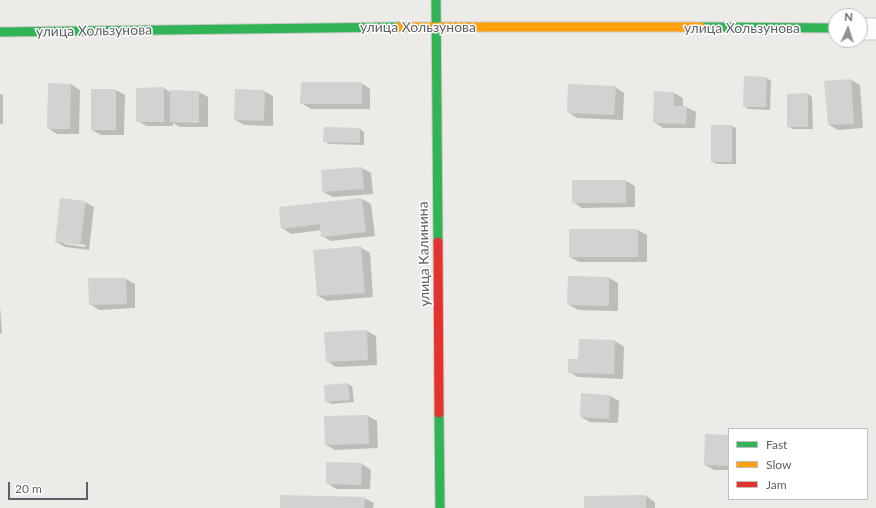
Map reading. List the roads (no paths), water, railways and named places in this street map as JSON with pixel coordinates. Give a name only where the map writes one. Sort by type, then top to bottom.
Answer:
[{"type":"street","name":"улица Калинина","points":[[436,0],[440,508]]},
{"type":"street","name":"улица Хользунова","points":[[0,32],[436,26],[828,28]]}]
